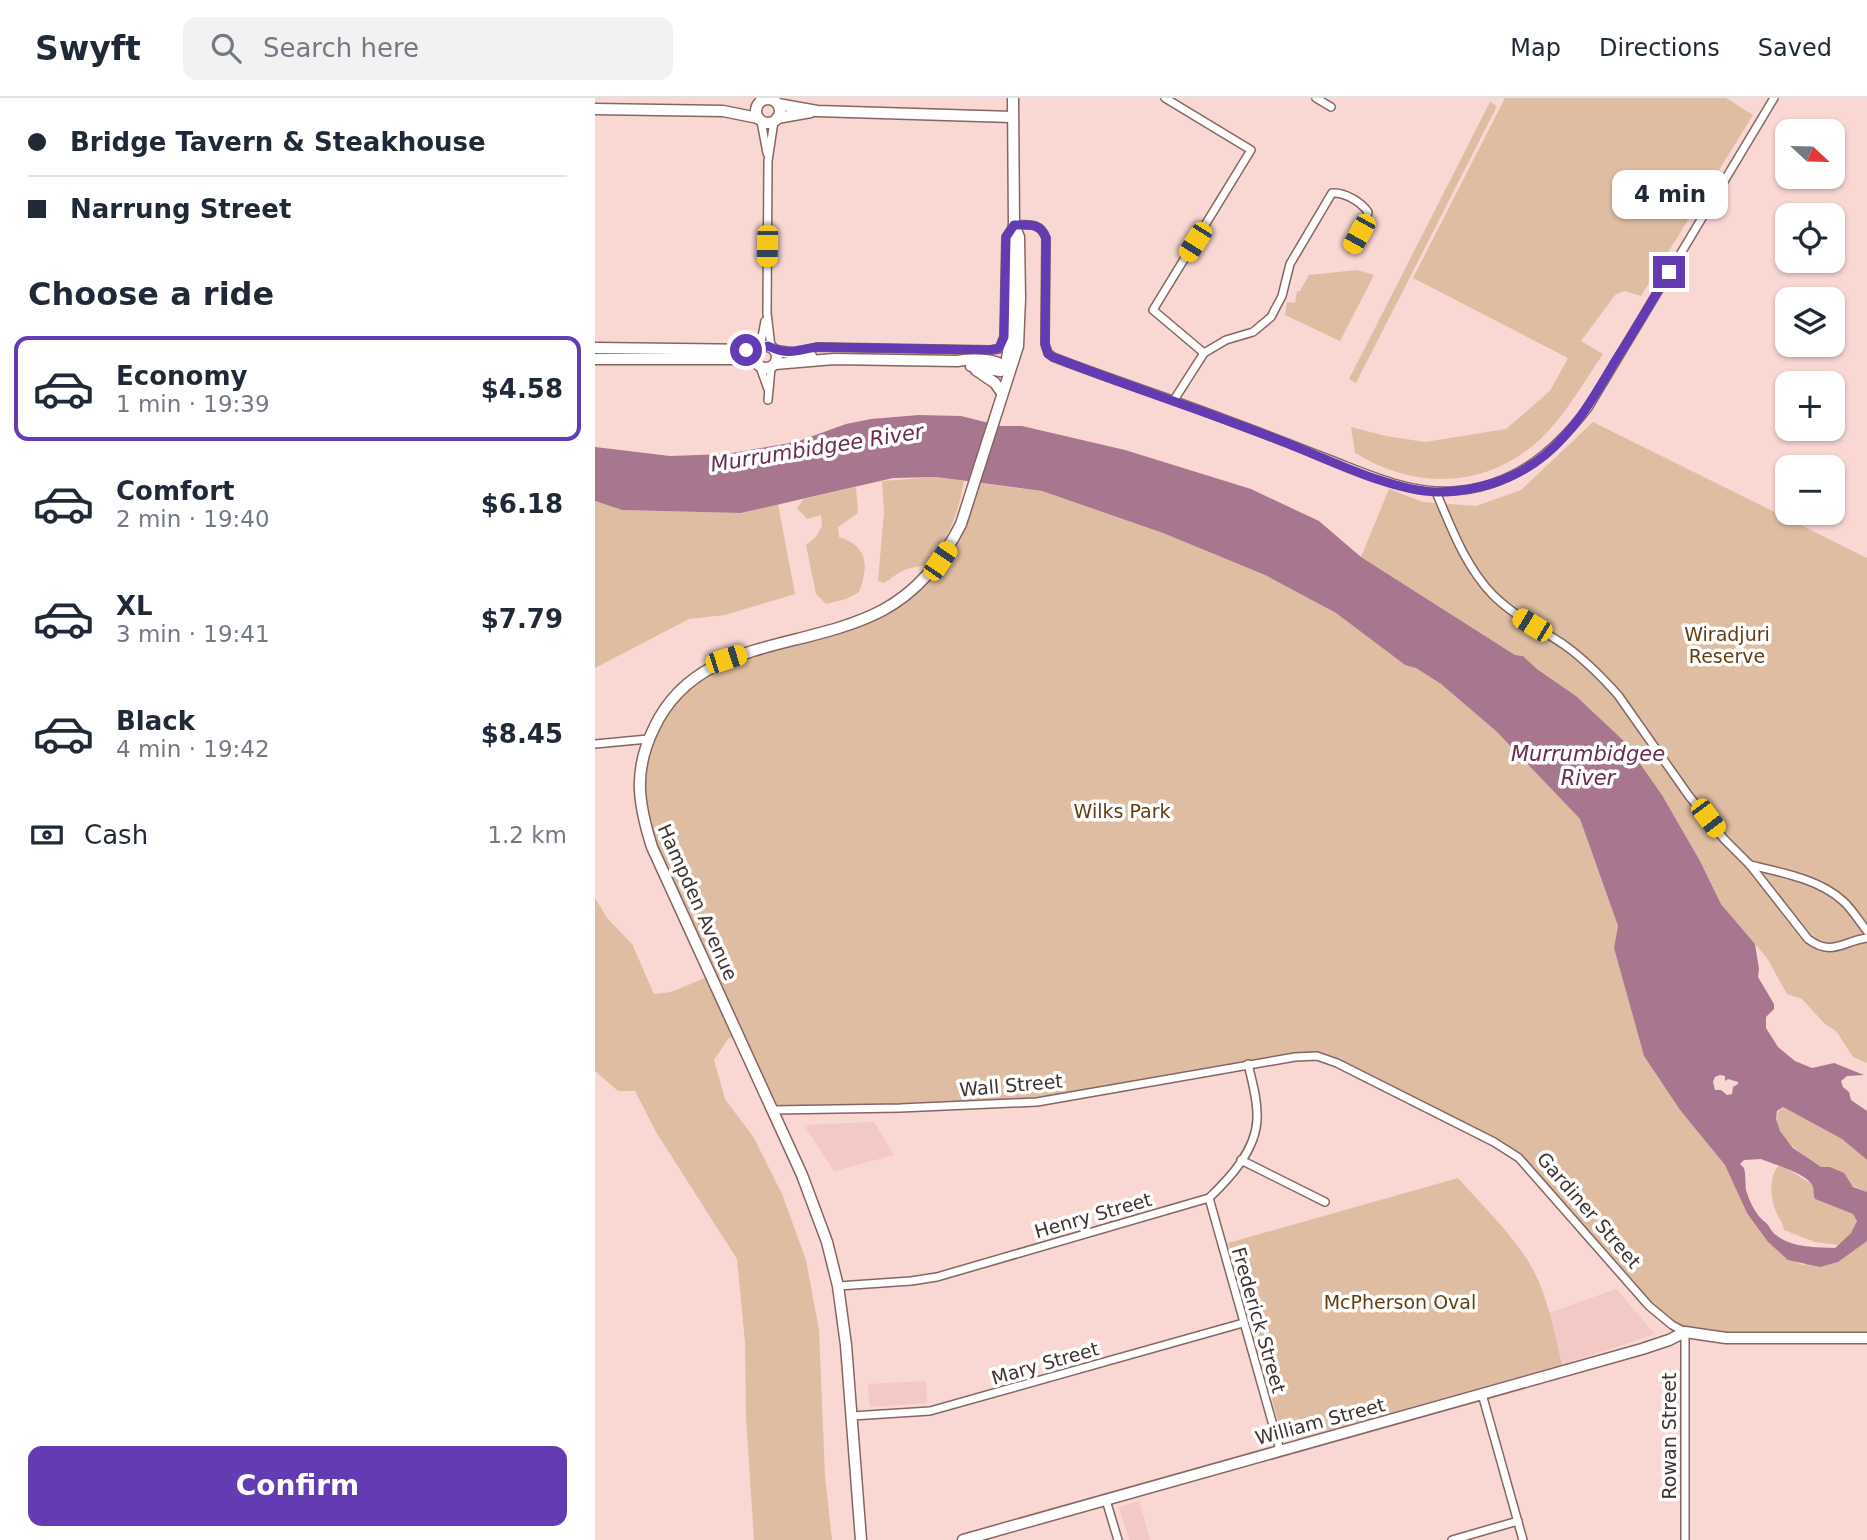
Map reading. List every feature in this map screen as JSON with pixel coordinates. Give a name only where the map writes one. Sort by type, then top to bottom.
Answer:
[{"type":"main road","name":"Hampden Avenue","points":[[861,1540],[846,1345],[838,1286],[816,1208],[659,864],[640,805],[639,782],[642,760],[659,717],[672,698],[689,681],[707,668],[745,653],[831,631],[872,615],[909,593],[940,561],[961,524],[1009,369],[1015,359],[1020,333],[1019,237],[1014,225],[1013,98]]},
{"type":"main road","points":[[723,111],[768,99],[817,111],[1012,117]]},
{"type":"main road","points":[[759,119],[755,111],[760,101]]},
{"type":"main road","points":[[775,101],[780,111],[775,120]]},
{"type":"main road","points":[[595,109],[650,104],[723,111],[767,123],[817,111]]},
{"type":"main road","points":[[595,348],[629,353],[741,359],[766,365],[834,359]]},
{"type":"main road","points":[[766,349],[755,356],[766,365]]},
{"type":"main road","points":[[766,349],[777,357],[766,365]]},
{"type":"main road","points":[[595,359],[629,353],[766,349],[834,359],[962,363],[985,375],[1001,397]]},
{"type":"main road","points":[[962,363],[969,358],[1002,363],[1009,369]]},
{"type":"main road","name":"Gardiner Street","points":[[1685,1332],[1726,1338],[1867,1338]]},
{"type":"main road","name":"William Street","points":[[963,1540],[979,1538],[1279,1450],[1642,1349],[1685,1332]]},
{"type":"street","points":[[1165,98],[1251,150],[1153,310],[1204,353]]},
{"type":"street","points":[[1316,98],[1331,107]]},
{"type":"street","points":[[792,353],[817,347],[999,348],[1004,337],[1006,237],[1014,225],[1039,226],[1046,238],[1045,344],[1050,355],[1386,481],[1436,492],[1465,490],[1505,479],[1543,457],[1588,408],[1774,98]]},
{"type":"street","points":[[759,119],[768,161]]},
{"type":"street","points":[[766,349],[768,161],[775,120]]},
{"type":"street","points":[[1174,400],[1204,353],[1226,340],[1253,332],[1271,317],[1282,296],[1290,264],[1332,193],[1341,192],[1368,212],[1351,248]]},
{"type":"street","points":[[766,365],[769,396]]},
{"type":"street","points":[[1436,492],[1457,539],[1483,584],[1509,609],[1571,650],[1618,695],[1689,796],[1814,943],[1834,948],[1867,938]]},
{"type":"street","points":[[595,744],[649,739]]},
{"type":"street","points":[[1750,865],[1805,880],[1833,893],[1844,902],[1867,931]]},
{"type":"street","name":"Gardiner Street","points":[[1248,1064],[1306,1056],[1327,1059],[1508,1150],[1530,1168],[1654,1311],[1685,1332]]},
{"type":"street","points":[[1209,1198],[1232,1174],[1254,1133],[1257,1116],[1248,1064]]},
{"type":"street","name":"Wall Street","points":[[773,1110],[900,1108],[1037,1101],[1248,1064]]},
{"type":"street","points":[[1241,1160],[1325,1202]]},
{"type":"street","name":"Henry Street","points":[[838,1286],[937,1277],[1209,1198]]},
{"type":"street","name":"Frederick Street","points":[[1209,1198],[1279,1450]]},
{"type":"street","name":"Mary Street","points":[[852,1416],[930,1411],[1243,1323]]},
{"type":"street","name":"Rowan Street","points":[[1685,1332],[1685,1540]]},
{"type":"street","points":[[1482,1394],[1523,1540]]},
{"type":"street","points":[[1106,1500],[1118,1540]]},
{"type":"street","points":[[1452,1540],[1518,1521]]},
{"type":"shaded area","points":[[874,1122],[894,1155],[834,1171],[804,1125]]},
{"type":"shaded area","points":[[1616,1289],[1655,1334],[1562,1365],[1549,1313]]},
{"type":"shaded area","points":[[926,1381],[927,1403],[870,1407],[868,1384]]},
{"type":"shaded area","points":[[1139,1501],[1150,1540],[1129,1540],[1119,1507]]},
{"type":"green space","points":[[1505,98],[1726,98],[1753,115],[1641,296],[1624,291],[1615,295],[1581,341],[1603,354],[1557,421],[1536,443],[1489,471],[1463,478],[1436,479],[1409,475],[1382,467],[1355,453],[1351,427],[1425,442],[1506,429],[1550,391],[1568,358],[1413,278]]},
{"type":"green space","points":[[1490,102],[1497,106],[1356,383],[1349,379]]},
{"type":"green space","points":[[1357,270],[1374,275],[1340,341],[1285,315],[1287,302],[1295,303],[1297,291],[1300,291],[1309,275]]},
{"type":"green space","name":"Wiradjuri Reserve","points":[[1593,422],[1775,512],[1775,525],[1801,525],[1867,558],[1867,1063],[1853,1057],[1836,1031],[1825,1024],[1802,999],[1787,994],[1767,958],[1721,904],[1662,795],[1625,742],[1576,696],[1523,656],[1515,655],[1361,557],[1389,489],[1423,502],[1476,506],[1521,490]]},
{"type":"green space","points":[[936,477],[964,481],[947,535],[925,564],[901,571],[884,583],[878,581],[884,512],[882,481]]},
{"type":"green space","name":"Wilks Park","points":[[978,483],[1042,491],[1163,533],[1265,575],[1336,613],[1405,665],[1416,668],[1441,684],[1496,731],[1580,819],[1618,926],[1614,948],[1644,1056],[1680,1110],[1725,1165],[1768,1242],[1786,1258],[1803,1265],[1867,1241],[1867,1338],[1698,1335],[1659,1316],[1519,1158],[1317,1056],[1060,1099],[773,1110],[738,1034],[728,1039],[714,1060],[725,1099],[754,1138],[782,1194],[806,1260],[819,1330],[825,1476],[832,1540],[754,1540],[746,1417],[745,1342],[737,1259],[656,1132],[635,1091],[618,1091],[595,1071],[595,898],[607,918],[632,944],[654,994],[671,992],[710,976],[659,864],[639,782],[659,717],[707,668],[872,615],[931,571]]},
{"type":"green space","points":[[856,487],[858,513],[838,527],[839,537],[856,546],[864,558],[862,583],[859,592],[846,599],[826,604],[816,594],[806,545],[815,538],[822,526],[821,515],[807,519],[797,508],[804,499]]},
{"type":"green space","points":[[595,501],[622,510],[741,513],[778,504],[795,594],[725,615],[689,619],[595,668]]},
{"type":"green space","points":[[1783,1107],[1842,1139],[1867,1160],[1867,1192],[1823,1169],[1790,1144],[1780,1131],[1777,1118]]},
{"type":"green space","points":[[1780,1164],[1810,1183],[1815,1199],[1853,1214],[1857,1221],[1851,1233],[1838,1245],[1815,1242],[1784,1230],[1772,1195],[1773,1175]]},
{"type":"green space","name":"McPherson Oval","points":[[1458,1178],[1507,1233],[1530,1264],[1548,1306],[1562,1365],[1299,1439],[1280,1428],[1228,1243]]},
{"type":"water","name":"Murrumbidgee River","points":[[919,415],[961,416],[1001,426],[1022,426],[1125,450],[1251,489],[1319,521],[1361,557],[1515,655],[1523,656],[1576,696],[1625,742],[1662,795],[1721,904],[1755,944],[1758,977],[1774,1004],[1774,1009],[1766,1017],[1766,1028],[1778,1047],[1795,1061],[1812,1068],[1834,1063],[1864,1075],[1847,1076],[1841,1081],[1851,1100],[1867,1111],[1867,1160],[1842,1139],[1783,1107],[1777,1111],[1776,1119],[1780,1131],[1793,1148],[1821,1167],[1830,1167],[1844,1173],[1853,1187],[1867,1192],[1867,1241],[1838,1262],[1820,1267],[1788,1260],[1768,1242],[1747,1213],[1725,1165],[1680,1110],[1644,1056],[1614,948],[1618,926],[1580,819],[1496,731],[1441,684],[1416,668],[1405,665],[1336,613],[1265,575],[1163,533],[1042,491],[936,477],[893,478],[741,513],[622,510],[595,501],[595,447],[670,456],[726,454],[796,442],[846,424]],"holes":[[[1725,1076],[1725,1081],[1728,1079],[1738,1082],[1733,1087],[1732,1094],[1727,1095],[1721,1090],[1715,1090],[1713,1082],[1715,1077]],[[1761,1159],[1804,1177],[1813,1187],[1815,1199],[1853,1214],[1857,1221],[1851,1233],[1835,1248],[1796,1245],[1774,1234],[1751,1204],[1746,1190],[1744,1168],[1740,1164],[1744,1160]]]},
{"type":"route","points":[[746,350],[764,346],[792,353],[817,347],[996,350],[1002,345],[1004,337],[1006,237],[1014,225],[1036,225],[1041,228],[1046,238],[1045,344],[1048,354],[1386,481],[1436,492],[1454,491],[1487,485],[1518,473],[1543,457],[1565,436],[1588,408],[1669,272]]}]
